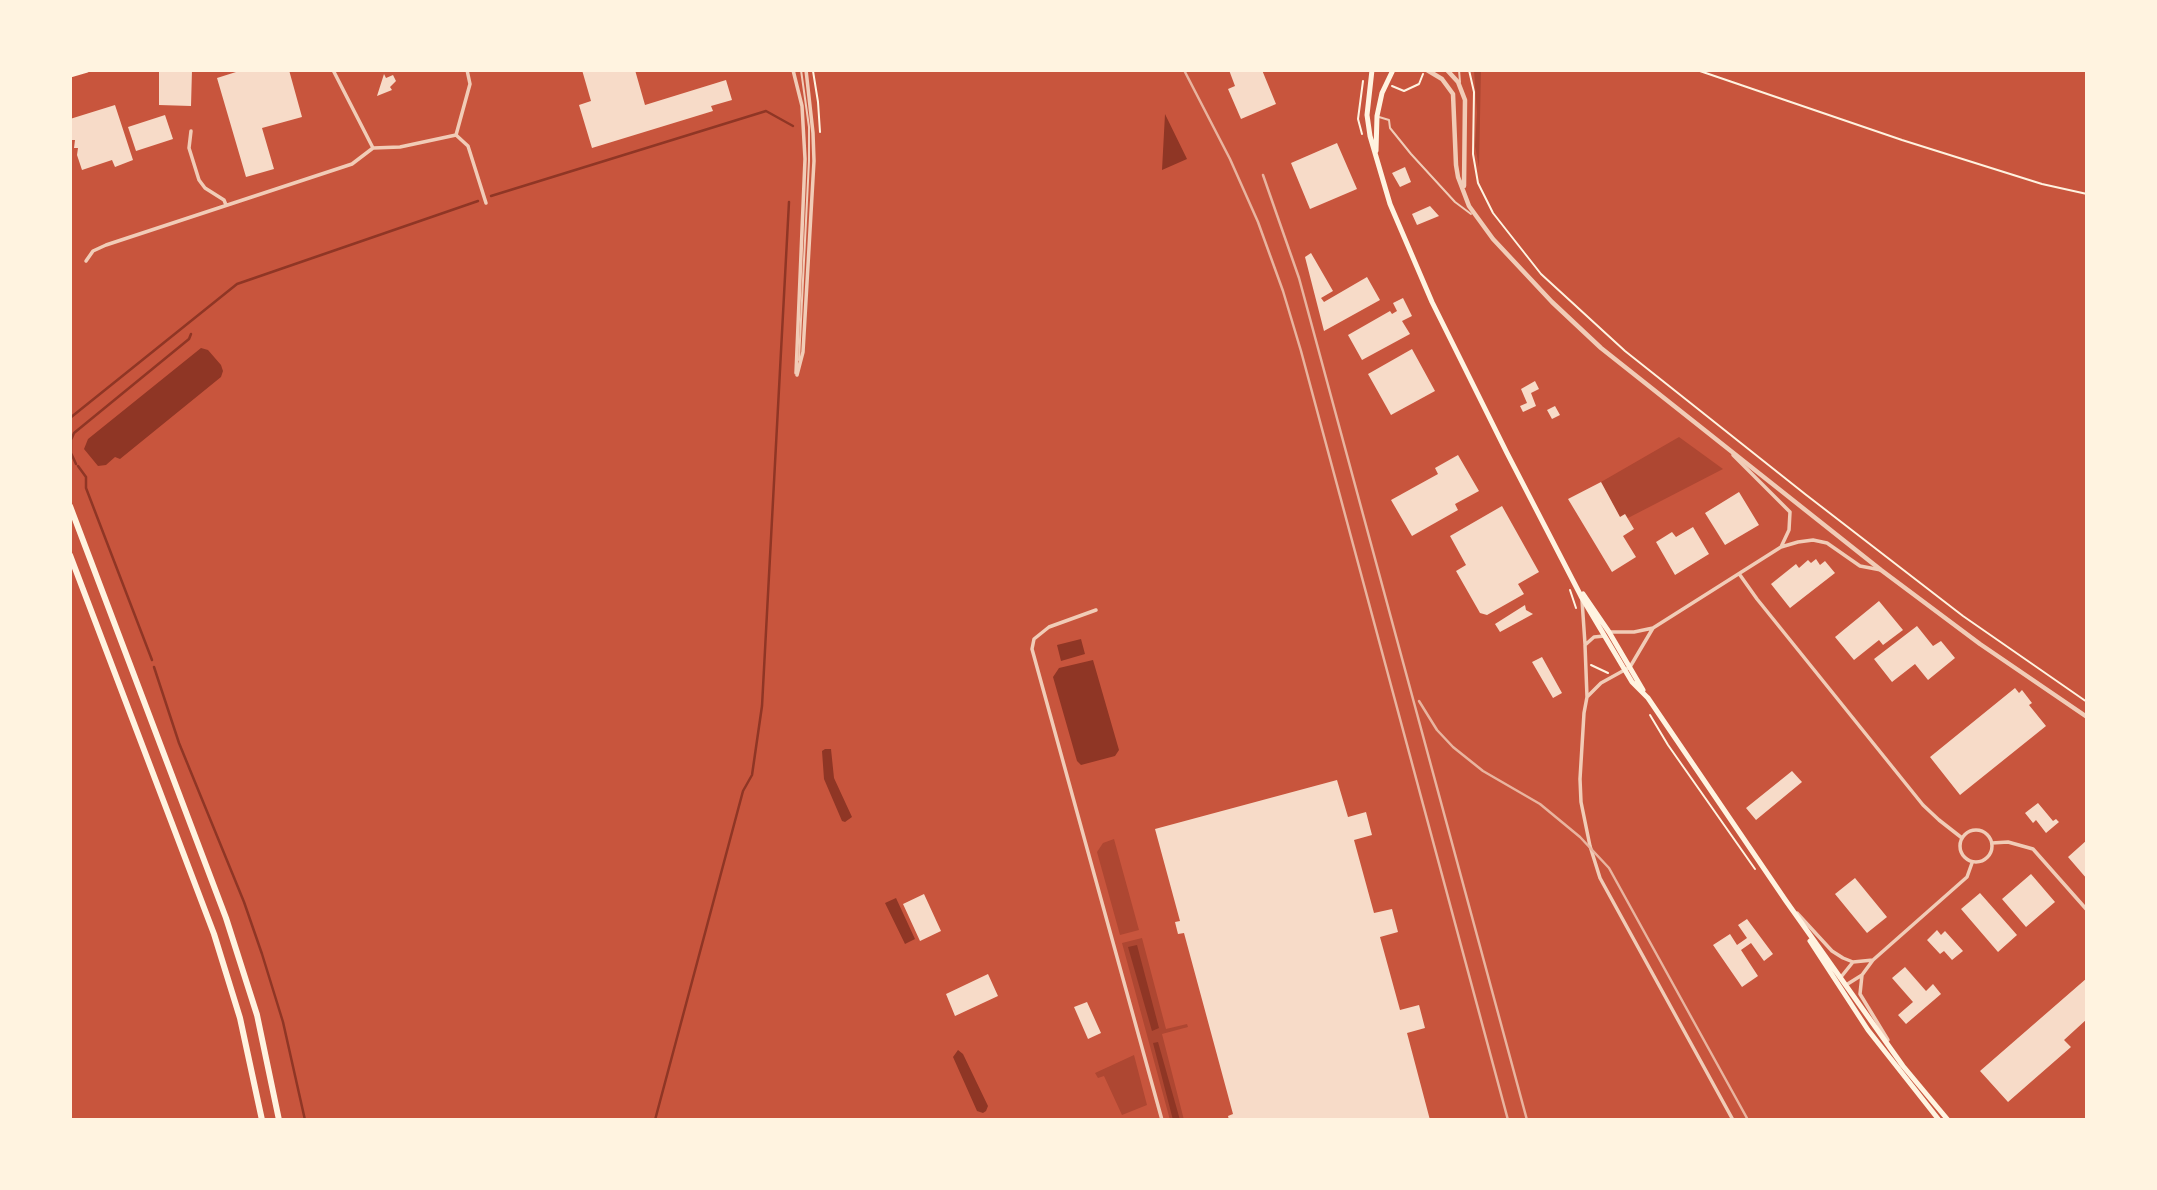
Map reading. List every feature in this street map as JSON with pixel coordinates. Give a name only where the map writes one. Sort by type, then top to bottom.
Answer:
[{"type":"highway","points":[[70,506],[226,918],[257,1014],[280,1120]]},
{"type":"highway","points":[[70,555],[214,934],[240,1018],[262,1120]]},
{"type":"main road","points":[[71,72],[86,70]]},
{"type":"main road","points":[[1372,70],[1367,115],[1390,204],[1432,302],[1507,453],[1580,590],[1627,669],[1898,1070],[1939,1120]]},
{"type":"main road","points":[[1386,70],[1394,70]]},
{"type":"main road","points":[[1376,157],[1377,116],[1385,83],[1394,70]]},
{"type":"main road","points":[[1580,590],[1582,598],[1606,634]]},
{"type":"main road","points":[[1838,980],[1845,985],[1903,1066],[1948,1120]]},
{"type":"street","points":[[333,70],[373,148]]},
{"type":"street","points":[[456,135],[470,84],[467,70]]},
{"type":"street","points":[[794,73],[803,115],[805,159],[795,361],[797,375],[803,352],[814,161],[813,134],[803,70]]},
{"type":"street","points":[[1426,70],[1442,79],[1453,94],[1458,177],[1476,216],[1515,264],[1601,348],[1724,446],[1980,644],[2087,717]]},
{"type":"street","points":[[1447,70],[1461,87],[1465,113],[1464,190]]},
{"type":"street","points":[[191,131],[189,148],[199,180],[205,188],[224,200],[226,205]]},
{"type":"street","points":[[86,261],[93,251],[106,244],[352,164],[373,148],[400,147],[456,135]]},
{"type":"street","points":[[456,135],[468,146],[486,203]]},
{"type":"street","points":[[1724,446],[1790,512],[1789,530],[1781,547]]},
{"type":"street","points":[[1586,645],[1594,638],[1606,634],[1653,628],[1781,547],[1798,541],[1827,543],[1860,566],[1881,570]]},
{"type":"street","points":[[1740,575],[1923,805],[1962,838]]},
{"type":"street","points":[[1582,598],[1587,696],[1580,779],[1585,824],[1594,861],[1600,878],[1733,1120]]},
{"type":"street","points":[[1096,610],[1049,627],[1034,639],[1032,649],[1162,1120]]},
{"type":"street","points":[[1587,696],[1601,683],[1627,669],[1653,628]]},
{"type":"street","points":[[1976,830],[1987,834],[1992,843],[1991,854],[1978,863],[1972,863],[1961,853],[1962,838],[1966,833],[1976,830]]},
{"type":"street","points":[[1992,843],[2008,842],[2033,849],[2087,909]]},
{"type":"street","points":[[1845,985],[1862,975],[1874,960],[1967,877],[1972,863]]},
{"type":"street","points":[[1786,901],[1832,951],[1853,962],[1874,960]]},
{"type":"street","points":[[1838,980],[1853,962]]},
{"type":"street","points":[[1862,975],[1860,994],[1903,1066]]},
{"type":"lane","points":[[1459,70],[1461,87]]},
{"type":"lane","points":[[1377,116],[1389,120],[1390,128],[1418,163],[1455,202],[1476,216]]},
{"type":"path","points":[[1385,83],[1404,91],[1419,84],[1426,70]]},
{"type":"path","points":[[1469,70],[1474,92],[1473,154],[1478,183],[1493,213],[1541,274],[1625,351],[1805,494],[1964,616],[2087,702]]},
{"type":"path","points":[[1698,70],[1902,141],[2042,184],[2087,194]]},
{"type":"shaded area","points":[[1474,70],[1481,70],[1479,167],[1475,146],[1477,113]]},
{"type":"shaded area","points":[[1165,114],[1187,159],[1162,170]]},
{"type":"shaded area","points":[[201,348],[208,350],[221,365],[221,377],[120,459],[115,457],[106,465],[98,466],[84,449],[88,439]]},
{"type":"shaded area","points":[[1679,437],[1723,469],[1628,518],[1625,514],[1620,517],[1601,482]]},
{"type":"shaded area","points":[[1081,639],[1085,654],[1061,661],[1057,645]]},
{"type":"shaded area","points":[[1093,660],[1119,750],[1115,756],[1081,765],[1077,761],[1053,677],[1059,668]]},
{"type":"shaded area","points":[[831,749],[834,778],[852,817],[845,822],[842,821],[824,779],[822,751]]},
{"type":"shaded area","points":[[1114,839],[1139,930],[1120,935],[1097,852],[1103,843]]},
{"type":"shaded area","points":[[896,898],[915,939],[905,944],[885,903]]},
{"type":"shaded area","points":[[1142,938],[1166,1029],[1187,1024],[1188,1027],[1162,1034],[1184,1120],[1170,1120],[1122,943]]},
{"type":"shaded area","points":[[1137,945],[1159,1028],[1152,1031],[1128,947]]},
{"type":"shaded area","points":[[1158,1042],[1180,1120],[1173,1120],[1153,1043]]},
{"type":"shaded area","points":[[958,1050],[963,1054],[988,1106],[983,1113],[977,1111],[953,1057]]},
{"type":"shaded area","points":[[1134,1055],[1147,1105],[1122,1115],[1104,1076],[1098,1078],[1095,1073]]},
{"type":"building","points":[[159,70],[192,70],[191,106],[159,105]]},
{"type":"building","points":[[236,70],[289,70],[302,117],[262,128],[274,169],[246,177],[217,78]]},
{"type":"building","points":[[582,70],[635,70],[645,105],[726,80],[732,100],[711,106],[713,111],[592,148],[579,105],[591,101]]},
{"type":"building","points":[[1229,70],[1262,70],[1276,104],[1241,119],[1228,89],[1235,86]]},
{"type":"building","points":[[384,74],[386,78],[393,75],[396,81],[390,87],[392,90],[377,96]]},
{"type":"building","points":[[115,105],[133,160],[115,167],[112,160],[82,170],[77,155],[78,148],[74,148],[75,140],[72,140],[70,135],[70,119]]},
{"type":"building","points":[[165,115],[173,139],[136,151],[128,127]]},
{"type":"building","points":[[1337,143],[1357,189],[1310,209],[1291,163]]},
{"type":"building","points":[[1405,167],[1411,182],[1400,187],[1392,173]]},
{"type":"building","points":[[1430,206],[1439,216],[1417,225],[1412,214]]},
{"type":"building","points":[[1311,253],[1333,291],[1321,298],[1324,302],[1367,277],[1380,300],[1324,331],[1305,257]]},
{"type":"building","points":[[1403,298],[1412,316],[1402,321],[1410,334],[1362,360],[1348,335],[1390,311],[1392,314],[1397,311],[1393,303]]},
{"type":"building","points":[[1412,349],[1435,391],[1391,415],[1368,374]]},
{"type":"building","points":[[1535,381],[1539,389],[1531,393],[1536,406],[1523,412],[1520,406],[1527,403],[1521,389]]},
{"type":"building","points":[[1555,406],[1560,415],[1552,419],[1547,410]]},
{"type":"building","points":[[1458,455],[1479,491],[1455,504],[1458,510],[1412,536],[1391,500],[1438,474],[1435,468]]},
{"type":"building","points":[[1601,482],[1620,517],[1625,514],[1634,529],[1623,536],[1636,557],[1612,572],[1568,499]]},
{"type":"building","points":[[1739,492],[1759,525],[1725,545],[1705,513]]},
{"type":"building","points":[[1502,506],[1539,572],[1518,584],[1524,594],[1487,615],[1480,613],[1456,571],[1466,565],[1450,536]]},
{"type":"building","points":[[1693,527],[1709,554],[1675,575],[1656,542],[1672,532],[1676,537]]},
{"type":"building","points":[[1816,559],[1820,565],[1825,561],[1835,573],[1790,608],[1771,584],[1796,564],[1799,568],[1808,560],[1811,563]]},
{"type":"building","points":[[1879,601],[1903,630],[1883,645],[1879,640],[1854,660],[1835,637]]},
{"type":"building","points":[[1525,605],[1526,610],[1533,614],[1500,632],[1495,624]]},
{"type":"building","points":[[1917,626],[1933,646],[1941,641],[1955,658],[1928,680],[1915,664],[1892,682],[1874,659]]},
{"type":"building","points":[[1542,657],[1562,693],[1553,698],[1532,662]]},
{"type":"building","points":[[2015,688],[2019,693],[2022,690],[2032,703],[2029,705],[2046,726],[1960,795],[1930,757]]},
{"type":"building","points":[[1792,771],[1802,782],[1756,820],[1746,808]]},
{"type":"building","points":[[1337,780],[1348,817],[1366,812],[1372,835],[1354,840],[1374,913],[1392,909],[1398,932],[1380,937],[1400,1010],[1419,1005],[1425,1028],[1407,1033],[1430,1120],[1229,1120],[1228,1116],[1233,1114],[1184,933],[1178,934],[1175,922],[1180,921],[1155,829]]},
{"type":"building","points":[[2038,803],[2053,821],[2056,819],[2059,822],[2046,833],[2036,820],[2033,823],[2025,813]]},
{"type":"building","points":[[2087,840],[2087,879],[2068,857]]},
{"type":"building","points":[[2031,874],[2055,902],[2026,927],[2002,899]]},
{"type":"building","points":[[1855,878],[1887,917],[1867,933],[1835,894]]},
{"type":"building","points":[[1980,893],[2017,935],[1998,952],[1961,909]]},
{"type":"building","points":[[924,894],[941,931],[920,941],[903,904]]},
{"type":"building","points":[[1747,919],[1773,954],[1764,961],[1751,943],[1741,950],[1758,976],[1742,987],[1713,945],[1730,934],[1737,945],[1747,938],[1738,925]]},
{"type":"building","points":[[1937,930],[1941,935],[1945,931],[1963,951],[1952,960],[1944,951],[1940,954],[1927,940]]},
{"type":"building","points":[[1905,967],[1926,991],[1933,984],[1941,994],[1906,1024],[1898,1015],[1913,1002],[1892,978]]},
{"type":"building","points":[[988,974],[998,996],[955,1016],[946,994]]},
{"type":"building","points":[[2087,978],[2087,1019],[2064,1040],[2071,1047],[2008,1102],[1980,1071]]},
{"type":"building","points":[[1087,1002],[1101,1033],[1088,1039],[1074,1007]]},
{"type":"waterway","points":[[491,196],[766,111],[793,126]]},
{"type":"waterway","points":[[70,418],[237,284],[478,201]]},
{"type":"waterway","points":[[655,1120],[743,791],[752,775],[762,706],[789,202]]},
{"type":"waterway","points":[[76,464],[71,453],[74,433],[189,339],[191,334]]},
{"type":"waterway","points":[[78,466],[86,477],[86,488],[152,660]]},
{"type":"waterway","points":[[154,667],[179,743],[244,902],[262,954],[283,1022],[305,1120]]},
{"type":"railway","points":[[1184,70],[1230,159],[1258,222],[1283,291],[1508,1120]]},
{"type":"railway","points":[[1263,175],[1299,278],[1527,1120]]},
{"type":"railway","points":[[1419,701],[1437,730],[1453,747],[1483,771],[1540,804],[1580,837],[1609,868],[1748,1120]]}]
